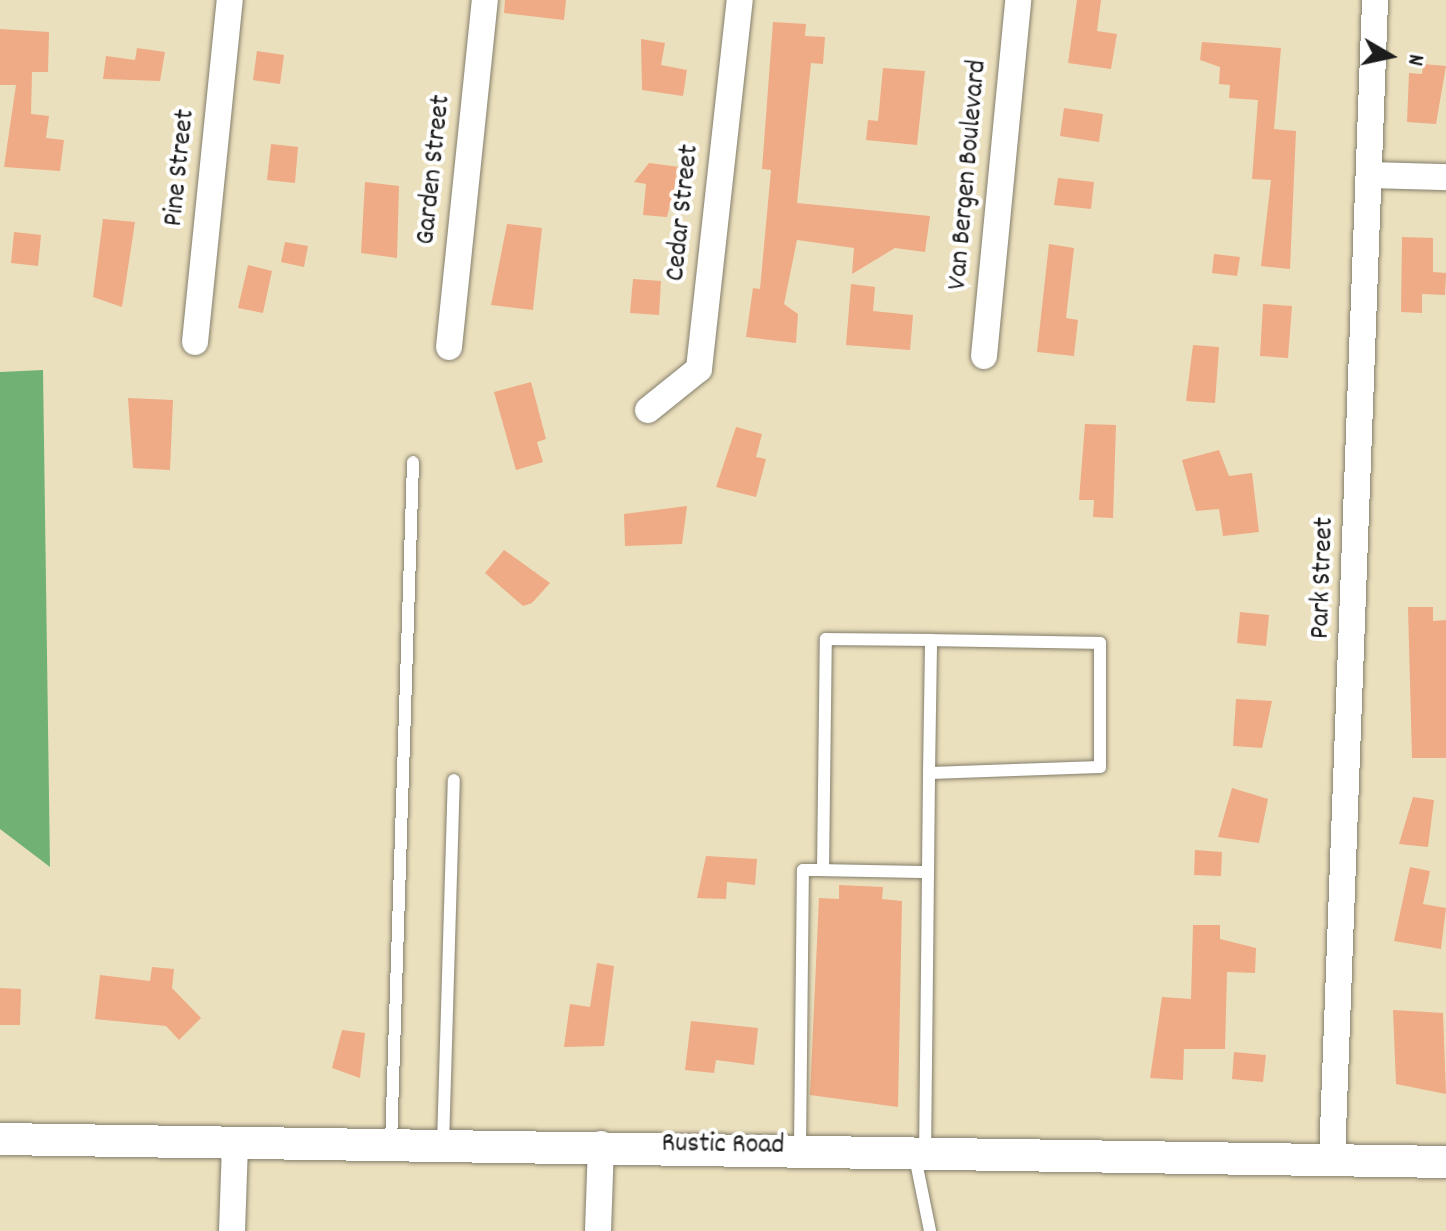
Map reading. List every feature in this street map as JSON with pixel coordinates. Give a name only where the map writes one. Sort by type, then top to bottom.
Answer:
[{"type":"street","name":"Pine Street","points":[[195,342],[230,0]]},
{"type":"street","name":"Garden Street","points":[[449,347],[485,0]]},
{"type":"street","name":"Cedar Street","points":[[648,410],[699,369],[740,0]]},
{"type":"street","name":"Van Bergen Boulevard","points":[[984,356],[1018,0]]},
{"type":"street","name":"Park Street","points":[[1332,1158],[1373,175],[1375,0]]},
{"type":"street","points":[[1373,175],[1446,177]]},
{"type":"street","name":"Rustic Road","points":[[0,1139],[235,1144],[601,1144],[1446,1162]]},
{"type":"street","points":[[232,1231],[235,1144]]},
{"type":"street","points":[[598,1231],[601,1144]]},
{"type":"lane","points":[[391,1144],[413,462]]},
{"type":"lane","points":[[823,870],[826,639],[1100,643],[1100,767],[929,773]]},
{"type":"lane","points":[[930,1231],[920,1150],[931,640]]},
{"type":"lane","points":[[443,1144],[454,780]]},
{"type":"lane","points":[[800,1148],[803,870],[928,872]]},
{"type":"green space","points":[[43,370],[50,867],[0,829],[0,372]]},
{"type":"building","points":[[505,0],[566,0],[564,20],[504,13]]},
{"type":"building","points":[[1077,0],[1101,0],[1097,31],[1117,34],[1111,69],[1068,63]]},
{"type":"building","points":[[773,22],[806,24],[805,36],[825,37],[823,64],[811,63],[797,203],[930,216],[925,252],[895,248],[852,274],[854,248],[797,240],[784,304],[798,314],[796,343],[746,337],[753,288],[760,289],[771,170],[762,169]]},
{"type":"building","points":[[0,29],[49,32],[48,72],[32,72],[31,114],[49,116],[46,138],[64,140],[60,171],[4,167],[16,85],[0,85]]},
{"type":"building","points":[[641,39],[665,43],[661,65],[687,70],[683,96],[642,90]]},
{"type":"building","points":[[1202,42],[1281,48],[1274,129],[1296,131],[1290,269],[1261,266],[1271,180],[1252,179],[1258,100],[1229,98],[1230,85],[1219,84],[1220,67],[1200,60]]},
{"type":"building","points":[[137,48],[165,52],[160,81],[103,79],[106,56],[135,60]]},
{"type":"building","points":[[257,51],[284,55],[280,84],[253,80]]},
{"type":"building","points":[[1423,64],[1446,66],[1436,124],[1407,122],[1409,73],[1422,74]]},
{"type":"building","points":[[883,68],[925,71],[917,145],[866,140],[868,120],[878,121]]},
{"type":"building","points":[[1064,108],[1103,114],[1099,142],[1060,136]]},
{"type":"building","points":[[271,144],[298,147],[295,183],[267,180]]},
{"type":"building","points":[[649,163],[680,167],[667,217],[643,215],[646,184],[634,182]]},
{"type":"building","points":[[1058,178],[1094,182],[1091,209],[1054,205]]},
{"type":"building","points":[[365,182],[399,186],[397,258],[361,253]]},
{"type":"building","points":[[103,219],[135,222],[122,307],[93,297]]},
{"type":"building","points":[[507,224],[542,228],[533,310],[491,305]]},
{"type":"building","points":[[14,232],[41,235],[38,266],[11,263]]},
{"type":"building","points":[[1402,237],[1433,238],[1433,272],[1446,273],[1445,295],[1422,294],[1422,313],[1401,312]]},
{"type":"building","points":[[285,242],[308,246],[304,267],[281,262]]},
{"type":"building","points":[[1049,244],[1074,248],[1066,318],[1078,320],[1074,356],[1037,352]]},
{"type":"building","points":[[1214,254],[1240,257],[1237,276],[1212,273]]},
{"type":"building","points":[[248,265],[272,271],[263,313],[238,308]]},
{"type":"building","points":[[633,279],[661,281],[659,315],[630,313]]},
{"type":"building","points":[[851,284],[875,287],[873,311],[913,315],[910,350],[846,345]]},
{"type":"building","points":[[1263,304],[1292,306],[1288,358],[1260,356]]},
{"type":"building","points":[[1193,345],[1219,347],[1215,403],[1186,401]]},
{"type":"building","points":[[531,382],[546,439],[537,442],[543,462],[516,470],[494,392]]},
{"type":"building","points":[[128,398],[173,400],[170,470],[133,468]]},
{"type":"building","points":[[1085,424],[1116,425],[1113,518],[1093,517],[1094,500],[1079,500]]},
{"type":"building","points":[[736,427],[762,434],[756,457],[766,459],[756,497],[716,487]]},
{"type":"building","points":[[1219,450],[1229,476],[1252,473],[1259,532],[1223,536],[1219,509],[1196,511],[1182,460]]},
{"type":"building","points":[[687,506],[682,544],[625,546],[624,514]]},
{"type":"building","points":[[504,550],[550,583],[532,603],[523,606],[485,573]]},
{"type":"building","points":[[1408,607],[1433,607],[1433,621],[1446,620],[1446,758],[1412,758]]},
{"type":"building","points":[[1240,612],[1269,615],[1266,646],[1237,643]]},
{"type":"building","points":[[1236,699],[1272,701],[1262,748],[1233,746]]},
{"type":"building","points":[[1232,788],[1268,799],[1259,843],[1218,837]]},
{"type":"building","points":[[1413,797],[1434,800],[1428,847],[1399,844]]},
{"type":"building","points":[[1195,850],[1222,852],[1221,876],[1194,875]]},
{"type":"building","points":[[706,856],[757,859],[755,885],[727,882],[726,899],[697,898]]},
{"type":"building","points":[[1410,867],[1430,871],[1423,904],[1446,908],[1441,949],[1394,941]]},
{"type":"building","points":[[839,885],[883,887],[882,899],[902,901],[898,1107],[810,1095],[819,898],[839,899]]},
{"type":"building","points":[[1193,925],[1220,925],[1220,939],[1256,948],[1255,973],[1227,972],[1225,1049],[1184,1049],[1183,1080],[1150,1078],[1162,997],[1191,999]]},
{"type":"building","points":[[597,963],[614,966],[604,1046],[564,1047],[570,1004],[590,1007]]},
{"type":"building","points":[[152,967],[174,969],[172,988],[201,1018],[179,1040],[166,1026],[95,1019],[100,975],[150,981]]},
{"type":"building","points":[[0,988],[21,989],[20,1025],[0,1025]]},
{"type":"building","points":[[1393,1010],[1443,1013],[1446,1094],[1396,1084]]},
{"type":"building","points":[[691,1021],[758,1028],[754,1065],[716,1060],[714,1073],[685,1070]]},
{"type":"building","points":[[342,1030],[365,1033],[360,1078],[332,1068]]},
{"type":"building","points":[[1234,1052],[1266,1055],[1263,1082],[1232,1079]]}]
